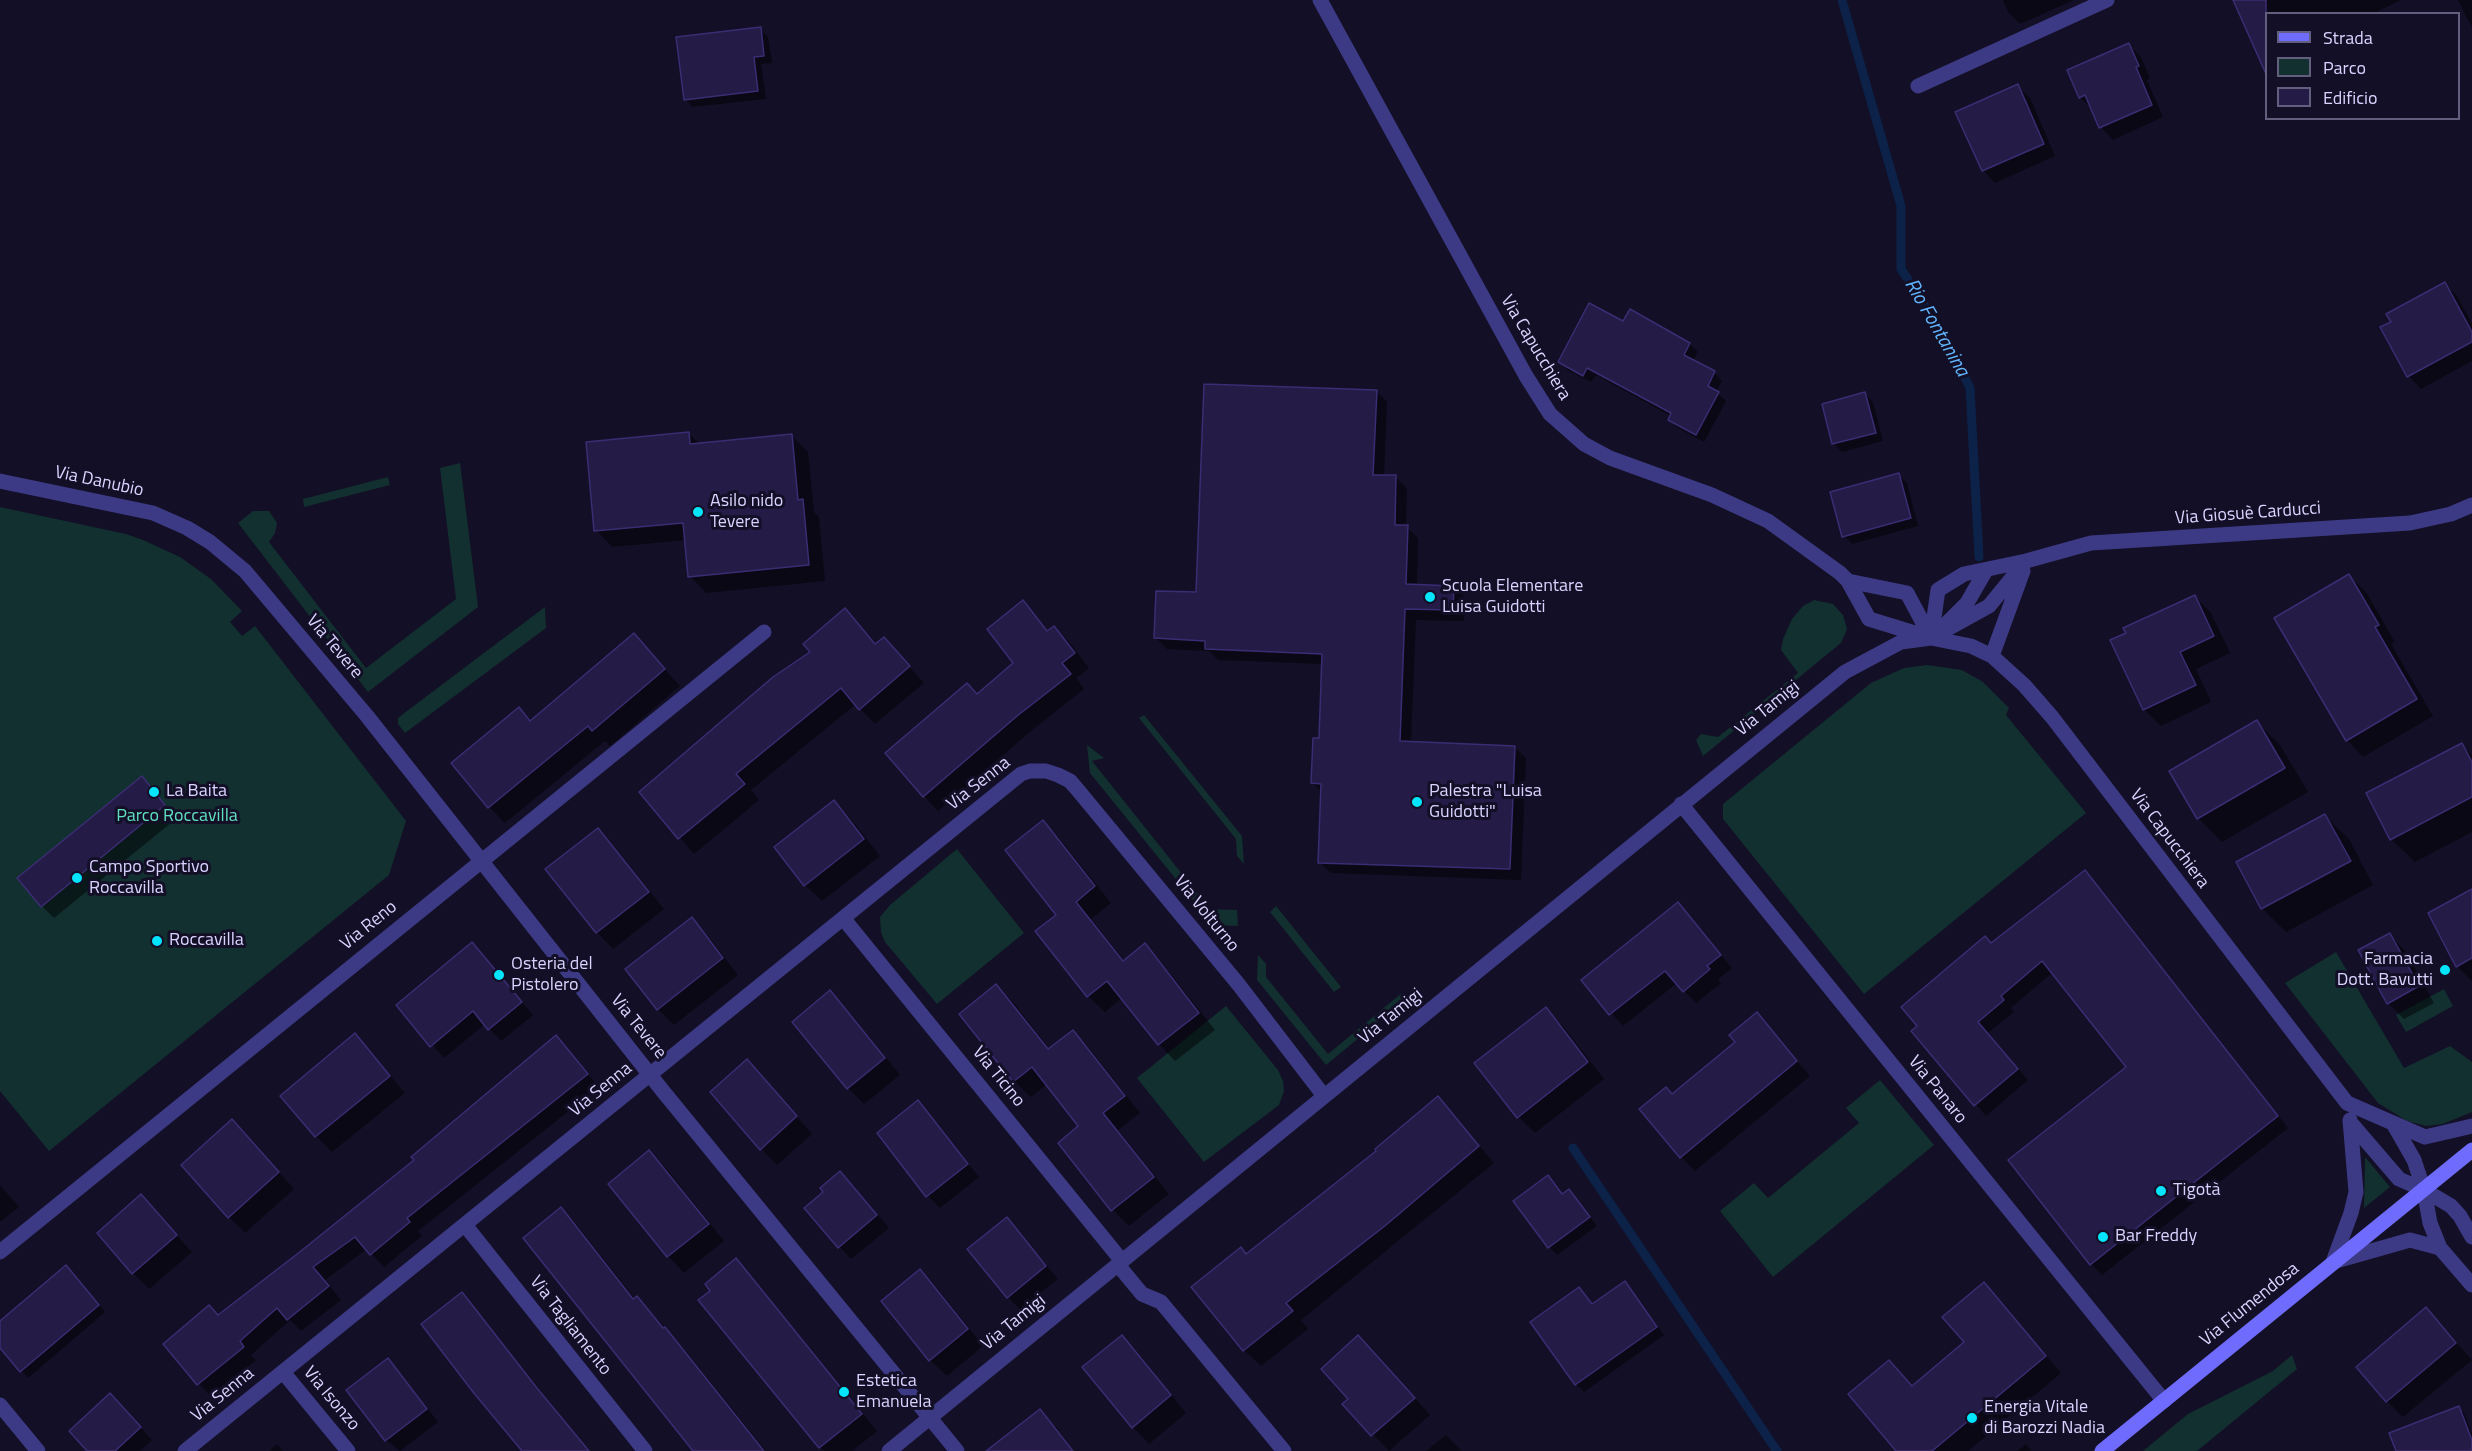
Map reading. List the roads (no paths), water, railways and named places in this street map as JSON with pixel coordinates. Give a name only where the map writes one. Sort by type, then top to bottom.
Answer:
[{"type":"street","name":"Via Capucchiera","points":[[1320,0],[1526,376],[1550,414],[1584,444],[1610,458],[1712,495],[1768,521],[1840,573],[1848,581],[1869,619],[1931,638],[1971,646],[1992,656],[2024,685],[2052,717],[2347,1102],[2425,1137],[2472,1126]]},
{"type":"street","points":[[1918,86],[2107,0]]},
{"type":"street","name":"Via Danubio","points":[[0,481],[153,513],[187,528]]},
{"type":"street","name":"Via Giosuè Carducci","points":[[1931,638],[1938,590],[1965,574],[2026,561],[2091,543],[2410,523],[2451,514],[2472,505]]},
{"type":"street","name":"Via Tevere","points":[[187,528],[210,542],[245,571],[367,716],[480,862],[650,1074],[957,1451]]},
{"type":"street","points":[[1931,638],[1989,606],[2026,561]]},
{"type":"street","points":[[1992,656],[2026,561]]},
{"type":"street","points":[[1931,638],[1967,603],[1986,570]]},
{"type":"street","name":"Via Capucchiera","points":[[1848,581],[1907,593],[1931,638]]},
{"type":"street","name":"Via Reno","points":[[0,1252],[764,632]]},
{"type":"street","name":"Via Tamigi","points":[[889,1451],[1845,672],[1902,642],[1931,638]]},
{"type":"street","name":"Via Senna","points":[[185,1451],[1021,774],[1037,770],[1046,771]]},
{"type":"street","name":"Via Volturno","points":[[1046,771],[1070,781],[1077,789],[1239,985],[1324,1096]]},
{"type":"street","name":"Via Panaro","points":[[1681,804],[2164,1401]]},
{"type":"street","name":"Via Ticino","points":[[843,918],[1120,1263],[1142,1294],[1161,1302],[1284,1451]]},
{"type":"street","name":"Via Capucchiera","points":[[2333,1262],[2351,1213],[2356,1192],[2347,1102]]},
{"type":"street","points":[[2350,1122],[2399,1179],[2451,1206],[2460,1216],[2472,1237]]},
{"type":"street","points":[[2394,1125],[2415,1160],[2424,1190],[2430,1223],[2440,1248],[2472,1284]]},
{"type":"street","name":"Via Flumendosa","points":[[2102,1451],[2472,1150]]},
{"type":"street","name":"Via Tagliamento","points":[[465,1225],[645,1451]]},
{"type":"street","points":[[2333,1262],[2410,1240],[2440,1248]]},
{"type":"street","name":"Via Isonzo","points":[[283,1372],[348,1451]]},
{"type":"street","points":[[0,1405],[38,1451]]},
{"type":"waterway","name":"Rio Fontanina","points":[[1842,0],[1901,206],[1901,269],[1941,330],[1970,388],[1979,557]]},
{"type":"waterway","points":[[1573,1148],[1777,1451]]},
{"type":"place","name":"Asilo nido Tevere","points":[[698,512]]},
{"type":"place","name":"Scuola Elementare Luisa Guidotti","points":[[1430,597]]},
{"type":"place","name":"La Baita","points":[[154,792]]},
{"type":"place","name":"Palestra \"Luisa Guidotti\"","points":[[1417,802]]},
{"type":"place","name":"Campo Sportivo Roccavilla","points":[[77,878]]},
{"type":"place","name":"Roccavilla","points":[[157,941]]},
{"type":"place","name":"Farmacia Dott. Bavutti","points":[[2445,970]]},
{"type":"place","name":"Osteria del Pistolero","points":[[499,975]]},
{"type":"place","name":"Tigotà","points":[[2161,1191]]},
{"type":"place","name":"Bar Freddy","points":[[2103,1237]]},
{"type":"place","name":"Estetica Emanuela","points":[[844,1392]]},
{"type":"place","name":"Energia Vitale di Barozzi Nadia","points":[[1972,1418]]},
{"type":"park label","name":"Parco Roccavilla","points":[[177,817]]}]
